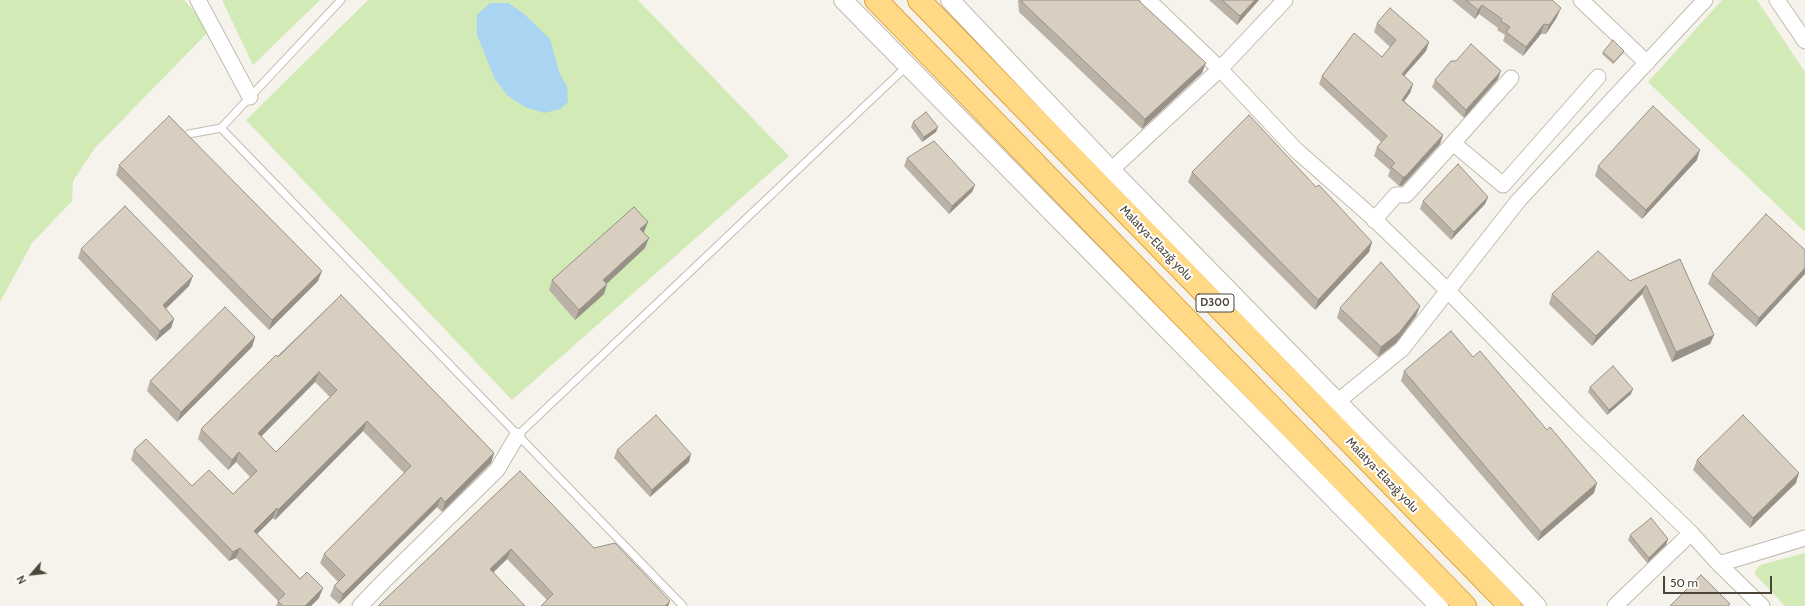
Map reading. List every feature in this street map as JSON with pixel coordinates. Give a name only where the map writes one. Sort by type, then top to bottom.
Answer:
[{"type":"highway","name":"D300","points":[[876,0],[1465,606]]},
{"type":"highway","name":"Malatya-Elazığ yolu","points":[[919,0],[1510,606]]},
{"type":"street","points":[[198,0],[250,97]]},
{"type":"street","points":[[843,0],[1439,606]]},
{"type":"street","points":[[950,0],[1111,170],[1537,606]]},
{"type":"street","points":[[1148,0],[1220,69],[1296,150],[1374,220],[1447,290],[1577,423],[1691,533],[1719,564],[1762,606]]},
{"type":"street","points":[[1111,170],[1220,69],[1284,0]]},
{"type":"street","points":[[1582,0],[1647,63]]},
{"type":"street","points":[[1337,402],[1402,349],[1518,201],[1705,0]]},
{"type":"street","points":[[1777,0],[1805,41]]},
{"type":"street","points":[[1453,143],[1503,185],[1598,77]]},
{"type":"street","points":[[1374,220],[1396,195],[1406,195],[1511,78]]},
{"type":"street","points":[[360,606],[497,470],[517,436]]},
{"type":"street","points":[[1615,606],[1691,533]]},
{"type":"street","points":[[1719,564],[1805,538]]},
{"type":"lane","points":[[189,134],[221,128],[341,0]]},
{"type":"lane","points":[[517,436],[907,65]]},
{"type":"lane","points":[[221,128],[517,436],[683,606]]},
{"type":"green space","points":[[0,0],[184,0],[211,29],[94,149],[73,181],[72,201],[32,243],[0,302]]},
{"type":"green space","points":[[222,0],[320,0],[253,65]]},
{"type":"green space","points":[[368,0],[638,0],[789,156],[512,400],[246,120]]},
{"type":"green space","points":[[1722,0],[1757,0],[1805,72],[1805,232],[1648,82]]},
{"type":"green space","points":[[1805,553],[1805,606],[1785,606],[1754,573],[1760,565]]},
{"type":"water","points":[[490,3],[508,3],[523,13],[550,39],[559,72],[567,87],[568,102],[560,109],[544,113],[525,107],[508,96],[495,79],[477,35],[477,15]]},
{"type":"building","points":[[1022,0],[1138,0],[1206,63],[1145,119],[1022,2]]},
{"type":"building","points":[[1222,0],[1255,0],[1240,16]]},
{"type":"building","points":[[1466,0],[1552,0],[1561,8],[1549,25],[1544,24],[1526,47],[1506,32],[1510,27],[1501,21],[1502,19],[1482,5],[1478,10]]},
{"type":"building","points":[[1390,8],[1429,42],[1402,74],[1413,84],[1402,100],[1443,135],[1405,177],[1391,167],[1395,163],[1377,147],[1387,136],[1322,76],[1354,33],[1382,57],[1396,40],[1377,23]]},
{"type":"building","points":[[1613,40],[1624,51],[1614,62],[1603,52]]},
{"type":"building","points":[[1471,44],[1501,71],[1466,110],[1435,80],[1451,61],[1456,61]]},
{"type":"building","points":[[1653,106],[1700,150],[1646,210],[1598,166]]},
{"type":"building","points":[[926,112],[938,127],[924,137],[913,122]]},
{"type":"building","points":[[1249,115],[1316,187],[1319,185],[1372,242],[1318,300],[1192,172]]},
{"type":"building","points":[[169,116],[322,271],[272,320],[119,165]]},
{"type":"building","points":[[934,141],[975,185],[952,206],[907,158]]},
{"type":"building","points":[[1458,164],[1488,197],[1454,232],[1423,201]]},
{"type":"building","points":[[125,206],[193,276],[163,305],[174,319],[160,331],[81,249]]},
{"type":"building","points":[[634,207],[648,222],[640,229],[649,238],[603,280],[607,284],[579,310],[552,280]]},
{"type":"building","points":[[1766,214],[1805,250],[1805,268],[1759,318],[1712,274]]},
{"type":"building","points":[[1598,251],[1630,281],[1680,259],[1714,335],[1676,352],[1646,285],[1596,336],[1552,294]]},
{"type":"building","points":[[1381,262],[1420,306],[1399,333],[1381,347],[1340,308]]},
{"type":"building","points":[[341,295],[494,453],[445,502],[441,497],[343,594],[334,586],[345,575],[324,554],[411,466],[367,421],[278,510],[277,508],[254,531],[300,579],[307,572],[323,588],[305,606],[283,606],[278,601],[285,594],[240,548],[233,552],[134,450],[146,439],[192,486],[209,470],[233,494],[257,471],[239,452],[232,460],[201,429],[276,355],[278,357]],"holes":[[[319,372],[337,390],[276,452],[258,433]]]},
{"type":"building","points":[[225,307],[255,337],[181,412],[150,381]]},
{"type":"building","points":[[1451,331],[1473,357],[1480,351],[1547,430],[1550,427],[1597,483],[1541,532],[1404,371]]},
{"type":"building","points":[[1613,366],[1633,389],[1609,410],[1590,387]]},
{"type":"building","points":[[656,415],[691,454],[652,490],[617,450]]},
{"type":"building","points":[[1743,415],[1799,473],[1753,518],[1697,460]]},
{"type":"building","points":[[520,471],[594,548],[615,543],[670,601],[665,606],[541,606],[553,594],[511,549],[490,569],[525,606],[378,606]]},
{"type":"building","points":[[1651,518],[1668,539],[1649,558],[1630,535]]},
{"type":"building","points":[[1701,575],[1730,604],[1728,606],[1670,606]]}]
